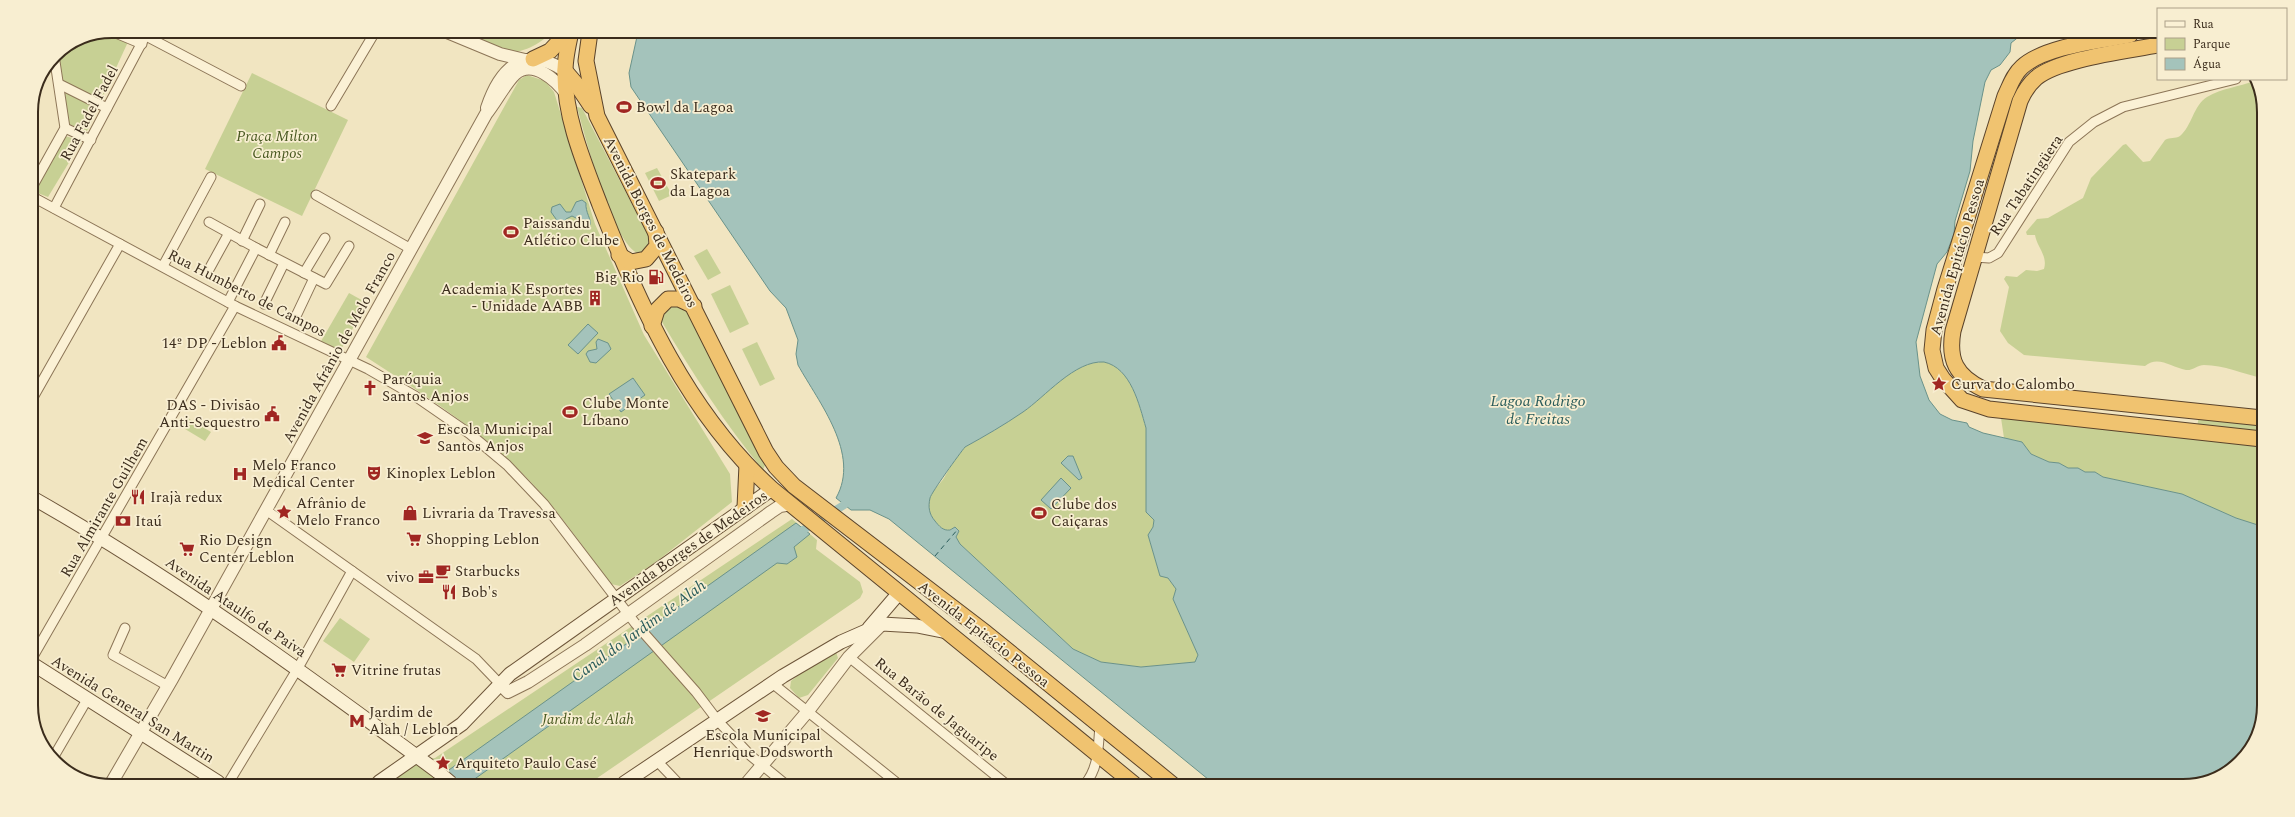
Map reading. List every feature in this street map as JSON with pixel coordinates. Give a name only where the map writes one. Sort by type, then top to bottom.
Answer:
[{"type":"highway","points":[[529,60],[550,51],[563,38]]},
{"type":"highway","name":"Avenida Borges de Medeiros","points":[[568,38],[565,71],[570,113],[586,168],[619,255],[652,326],[707,415],[747,465],[772,489]]},
{"type":"highway","name":"Avenida Borges de Medeiros","points":[[589,38],[586,61],[597,116],[656,229],[766,452],[776,467],[794,486]]},
{"type":"highway","name":"Avenida Epitácio Pessoa","points":[[2115,38],[2066,48],[2033,59],[2014,76],[2005,96],[1959,241],[1952,272],[1934,330],[1932,350],[1940,374],[1962,400],[1988,409],[2257,439]]},
{"type":"highway","points":[[2105,40],[2110,47],[2107,55]]},
{"type":"highway","name":"Avenida Epitácio Pessoa","points":[[2157,45],[2107,55],[2050,70],[2037,77],[2026,88],[2020,101],[1953,331],[1951,351],[1953,362],[1960,373],[1971,383],[1983,389],[2257,417]]},
{"type":"highway","points":[[565,71],[577,85],[597,116]]},
{"type":"highway","points":[[619,255],[631,262],[646,259],[656,246],[656,229]]},
{"type":"highway","points":[[1959,241],[1971,242],[1977,250]]},
{"type":"highway","points":[[1952,272],[1960,266],[1965,266],[1969,270],[1969,276]]},
{"type":"highway","points":[[652,326],[657,310],[668,299],[679,299],[694,306]]},
{"type":"highway","points":[[745,507],[747,465]]},
{"type":"highway","points":[[772,489],[785,485],[794,486]]},
{"type":"highway","name":"Avenida Epitácio Pessoa","points":[[794,486],[986,634],[1166,779]]},
{"type":"highway","name":"Avenida Epitácio Pessoa","points":[[772,489],[1128,779]]},
{"type":"highway","points":[[900,593],[902,588],[902,570]]},
{"type":"main road","name":"Avenida Borges de Medeiros","points":[[383,779],[462,724],[499,683],[772,489]]},
{"type":"main road","name":"Avenida Ataulfo de Paiva","points":[[38,501],[102,538],[211,608],[298,668],[448,779]]},
{"type":"main road","name":"Avenida Epitácio Pessoa","points":[[868,629],[900,593]]},
{"type":"main road","name":"Avenida Epitácio Pessoa","points":[[630,779],[656,760],[718,721],[772,683],[840,642],[868,629],[882,624],[917,626],[948,632]]},
{"type":"main road","name":"Avenida General San Martin","points":[[38,667],[213,779]]},
{"type":"street","name":"Rua Fadel Fadel","points":[[54,208],[144,38]]},
{"type":"street","points":[[147,38],[241,86]]},
{"type":"street","points":[[331,106],[371,38]]},
{"type":"street","points":[[461,38],[500,54],[529,60],[546,61],[565,71]]},
{"type":"street","name":"Avenida Afrânio de Melo Franco","points":[[486,114],[492,93],[502,77],[511,67],[529,60]]},
{"type":"street","points":[[38,176],[65,128],[55,64]]},
{"type":"street","name":"Avenida Afrânio de Melo Franco","points":[[114,779],[168,686],[486,114],[511,78],[522,70],[533,70],[546,74],[558,83],[567,95]]},
{"type":"street","name":"Rua Tabatingüera","points":[[1977,250],[1990,258],[1998,253],[2069,142],[2094,122],[2123,107],[2232,80]]},
{"type":"street","points":[[59,84],[107,108]]},
{"type":"street","points":[[65,128],[91,140]]},
{"type":"street","points":[[164,266],[211,177]]},
{"type":"street","points":[[316,195],[411,249]]},
{"type":"street","name":"Rua Humberto de Campos","points":[[38,200],[164,266],[232,304],[349,360],[426,403],[496,455],[552,513],[640,629],[701,697],[718,721],[762,765],[779,779]]},
{"type":"street","points":[[242,240],[260,204]]},
{"type":"street","points":[[209,222],[284,263],[327,284],[349,246]]},
{"type":"street","points":[[269,255],[285,222]]},
{"type":"street","points":[[207,273],[228,233]]},
{"type":"street","points":[[304,273],[325,238]]},
{"type":"street","points":[[38,389],[120,244]]},
{"type":"street","name":"Rua Almirante Guilhem","points":[[38,648],[102,538],[232,304],[256,248]]},
{"type":"street","points":[[264,304],[284,263]]},
{"type":"street","points":[[297,314],[314,278]]},
{"type":"street","name":"Avenida Borges de Medeiros","points":[[499,683],[506,691],[515,690],[629,614],[770,512],[780,506],[795,507]]},
{"type":"street","points":[[266,510],[476,659],[499,683]]},
{"type":"street","points":[[231,779],[298,668],[352,571]]},
{"type":"street","points":[[750,779],[808,711],[849,657],[882,624]]},
{"type":"street","points":[[126,628],[112,655],[168,686]]},
{"type":"street","points":[[840,642],[846,647],[849,657]]},
{"type":"street","name":"Rua Barão de Jaguaripe","points":[[849,657],[1000,779]]},
{"type":"street","points":[[772,683],[892,779]]},
{"type":"street","points":[[56,753],[88,698]]},
{"type":"street","points":[[1090,779],[1098,754],[1100,726]]},
{"type":"street","points":[[656,760],[674,779]]},
{"type":"green space","points":[[130,38],[87,131],[68,124],[57,62],[71,50],[98,39]]},
{"type":"green space","points":[[470,38],[545,38],[530,48],[516,52],[509,53],[496,50]]},
{"type":"green space","name":"Praça Milton Campos","points":[[252,73],[348,120],[302,216],[205,169]]},
{"type":"green space","name":"Clube Monte Líbano","points":[[527,75],[545,81],[554,92],[595,224],[644,335],[730,474],[732,502],[656,562],[620,586],[611,584],[548,501],[506,458],[448,412],[366,357],[519,80]]},
{"type":"green space","points":[[2250,82],[2253,88],[2257,107],[2257,377],[2211,365],[2202,365],[2186,370],[2160,362],[2150,363],[2145,366],[2024,355],[2008,343],[2000,331],[2009,287],[2004,279],[2006,276],[2017,277],[2026,270],[2037,271],[2044,269],[2045,260],[2035,235],[2027,235],[2026,232],[2037,219],[2048,218],[2083,198],[2091,178],[2123,145],[2126,144],[2143,162],[2150,161],[2165,140],[2178,137],[2184,132],[2195,111],[2207,97]]},
{"type":"green space","points":[[577,107],[582,108],[649,237],[648,249],[639,254],[629,246],[619,230],[610,210],[593,163]]},
{"type":"green space","points":[[65,136],[82,141],[48,197],[38,193],[38,186]]},
{"type":"green space","name":"Skatepark da Lagoa","points":[[657,168],[672,195],[659,201],[645,173]]},
{"type":"green space","points":[[707,249],[721,273],[708,280],[694,256]]},
{"type":"green space","points":[[730,285],[749,324],[730,333],[711,294]]},
{"type":"green space","points":[[349,293],[367,303],[339,353],[320,343]]},
{"type":"green space","points":[[668,302],[687,307],[765,465],[763,470],[710,398],[662,322],[661,313]]},
{"type":"green space","points":[[757,342],[775,379],[760,386],[742,349]]},
{"type":"green space","name":"Clube dos Caiçaras","points":[[1104,362],[1121,371],[1137,398],[1146,428],[1146,512],[1154,520],[1153,527],[1148,535],[1160,576],[1168,578],[1176,589],[1173,599],[1198,655],[1196,662],[1142,667],[1101,662],[1073,649],[960,544],[956,537],[959,531],[955,527],[947,531],[943,529],[938,525],[929,511],[928,506],[931,495],[965,447],[1023,412],[1071,373],[1093,363]]},
{"type":"green space","points":[[2199,414],[2257,422],[2257,434],[2197,428]]},
{"type":"green space","points":[[186,417],[211,432],[205,441],[180,426]]},
{"type":"green space","points":[[2001,418],[2257,441],[2257,525],[2236,518],[2182,494],[2103,477],[2095,472],[2085,472],[2078,468],[2068,468],[2059,463],[2049,462],[2031,454],[2022,442],[2004,438]]},
{"type":"green space","name":"Jardim de Alah","points":[[792,519],[817,540],[816,549],[860,582],[863,592],[860,598],[596,779],[390,779],[414,761],[435,758]]},
{"type":"green space","points":[[340,618],[370,639],[354,662],[323,641]]},
{"type":"green space","points":[[836,652],[838,658],[808,695],[799,698],[790,688],[791,681],[822,657]]},
{"type":"water","name":"Lagoa Rodrigo de Freitas","points":[[637,38],[2017,38],[2011,43],[2010,52],[2000,65],[1991,70],[1985,82],[1973,141],[1970,171],[1955,221],[1954,234],[1947,252],[1937,264],[1916,342],[1920,376],[1929,400],[1940,414],[1952,420],[1967,423],[1969,427],[1983,433],[2022,442],[2031,454],[2049,462],[2059,463],[2068,468],[2078,468],[2085,472],[2095,472],[2103,477],[2182,494],[2236,518],[2257,525],[2257,705],[2253,729],[2242,750],[2232,761],[2224,767],[2207,775],[2188,779],[1208,779],[889,519],[870,510],[851,510],[836,498],[842,481],[844,464],[840,447],[826,412],[798,365],[796,354],[798,340],[786,308],[770,291],[631,87],[629,73]],"holes":[[[1104,362],[1121,371],[1137,398],[1146,428],[1146,512],[1154,520],[1153,527],[1148,535],[1160,576],[1168,578],[1176,589],[1173,599],[1198,655],[1195,662],[1141,667],[1101,662],[1073,649],[960,544],[956,537],[959,531],[955,527],[950,530],[943,529],[930,513],[930,498],[965,447],[1023,412],[1071,373],[1082,367],[1093,363]]]},
{"type":"water","points":[[582,200],[586,203],[586,210],[590,225],[585,226],[578,219],[572,216],[566,219],[562,229],[557,229],[556,219],[551,212],[552,207],[560,204],[566,212],[571,212],[576,202]]},
{"type":"water","points":[[588,324],[598,333],[578,354],[568,345]]},
{"type":"water","points":[[598,339],[608,343],[611,349],[596,363],[590,362],[586,354],[588,351],[597,349],[596,342]]},
{"type":"water","points":[[633,378],[645,395],[621,412],[609,394]]},
{"type":"water","points":[[1068,456],[1073,456],[1082,478],[1079,480],[1061,463]]},
{"type":"water","points":[[1061,478],[1071,488],[1051,509],[1041,500]]},
{"type":"water","points":[[796,523],[810,534],[794,547],[797,557],[787,564],[777,563],[475,779],[436,779]]},
{"type":"waterway","name":"Canal do Jardim de Alah","points":[[795,535],[844,505]]},
{"type":"ferry route","points":[[935,556],[958,529]]},
{"type":"place","name":"Bowl da Lagoa","points":[[624,107]]},
{"type":"place","name":"Skatepark da Lagoa","points":[[658,183]]},
{"type":"place","name":"Paissandu Atlético Clube","points":[[511,232]]},
{"type":"place","name":"Big Rio","points":[[656,277]]},
{"type":"place","name":"Academia K Esportes - Unidade AABB","points":[[595,298]]},
{"type":"place","name":"14º DP - Leblon","points":[[279,343]]},
{"type":"place","name":"Curva do Calombo","points":[[1939,384]]},
{"type":"place","name":"Paróquia Santos Anjos","points":[[370,388]]},
{"type":"place","name":"Clube Monte Líbano","points":[[570,412]]},
{"type":"place","name":"DAS - Divisão Anti-Sequestro","points":[[272,414]]},
{"type":"place","name":"Escola Municipal Santos Anjos","points":[[425,438]]},
{"type":"place","name":"Kinoplex Leblon","points":[[374,473]]},
{"type":"place","name":"Melo Franco Medical Center","points":[[240,474]]},
{"type":"place","name":"Irajà redux","points":[[138,497]]},
{"type":"place","name":"Afrânio de Melo Franco","points":[[284,512]]},
{"type":"place","name":"Livraria da Travessa","points":[[410,513]]},
{"type":"place","name":"Clube dos Caiçaras","points":[[1039,513]]},
{"type":"place","name":"Itaú","points":[[123,521]]},
{"type":"place","name":"Shopping Leblon","points":[[414,539]]},
{"type":"place","name":"Rio Design Center Leblon","points":[[187,549]]},
{"type":"place","name":"Starbucks","points":[[443,571]]},
{"type":"place","name":"vivo","points":[[426,577]]},
{"type":"place","name":"Bob's","points":[[449,592]]},
{"type":"place","name":"Vitrine frutas","points":[[339,670]]},
{"type":"place","name":"Escola Municipal Henrique Dodsworth","points":[[763,716]]},
{"type":"place","name":"Jardim de Alah / Leblon","points":[[357,721]]},
{"type":"place","name":"Arquiteto Paulo Casé","points":[[443,763]]}]
